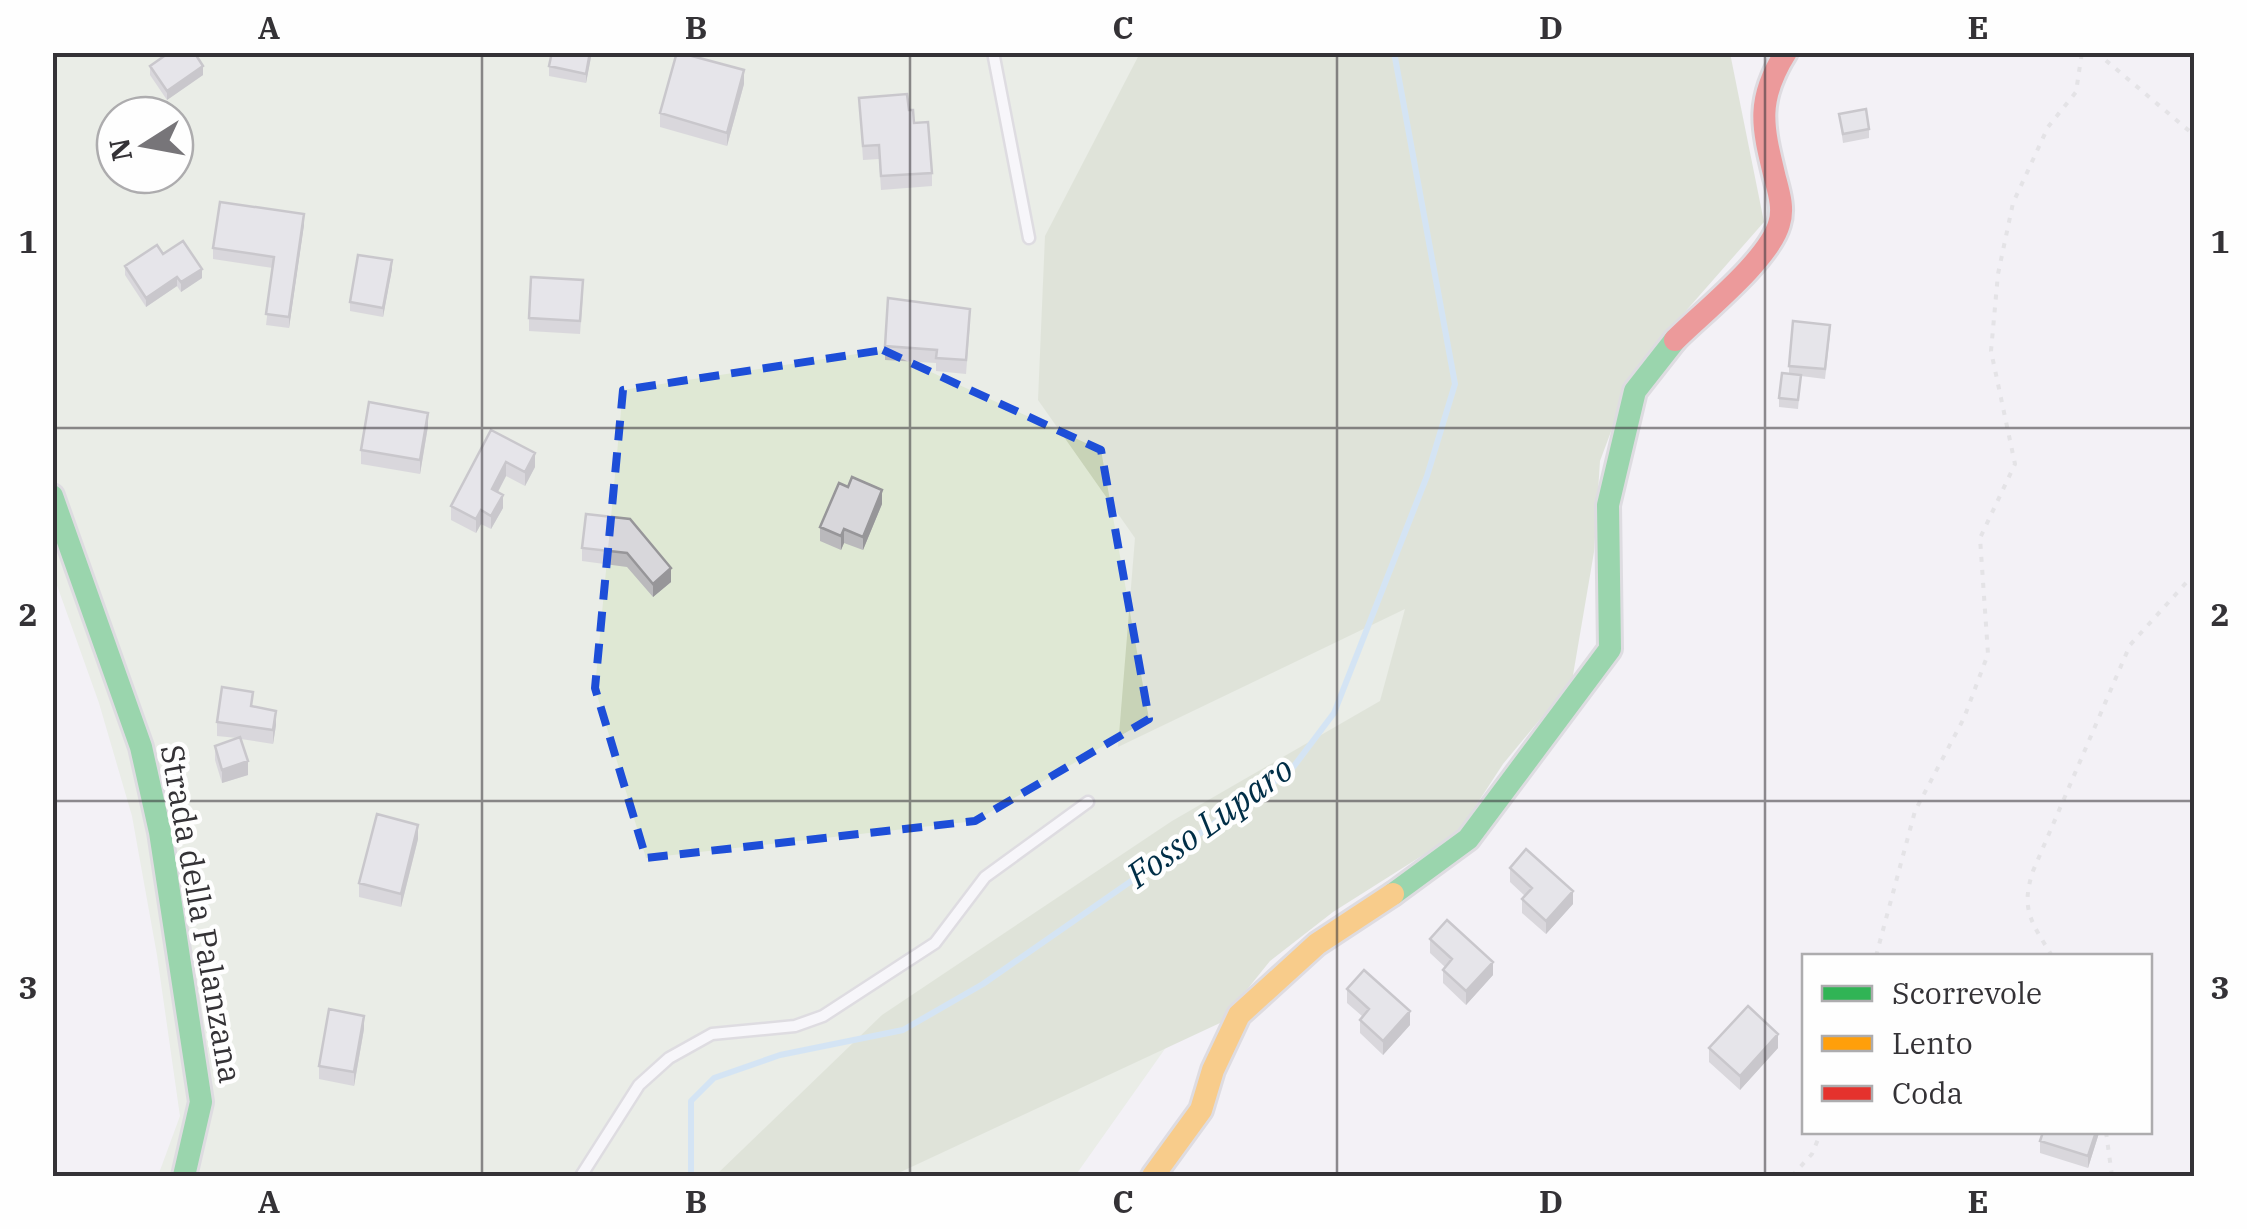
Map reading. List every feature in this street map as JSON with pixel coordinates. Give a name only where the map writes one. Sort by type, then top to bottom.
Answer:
[{"type":"street","points":[[1153,1176],[1201,1110],[1213,1070],[1239,1014],[1317,944],[1446,860],[1468,840],[1610,649],[1608,506],[1634,391],[1661,354],[1756,260],[1779,226],[1782,200],[1762,126],[1767,82],[1786,52]]},
{"type":"street","name":"Strada della Palanzana","points":[[52,496],[141,747],[160,832],[201,1102],[184,1176]]},
{"type":"lane","points":[[993,52],[998,60],[1029,238]]},
{"type":"lane","points":[[581,1176],[639,1085],[669,1058],[712,1034],[795,1026],[823,1016],[936,943],[984,876],[1088,802]]},
{"type":"path","points":[[1877,954],[1915,810],[1964,718],[1988,654],[1980,538],[2015,464],[1991,352],[1998,274],[2013,203],[2048,127],[2076,92],[2082,52]]},
{"type":"path","points":[[2096,52],[2194,135]]},
{"type":"path","points":[[2051,954],[2029,917],[2026,895],[2034,871],[2130,646],[2194,574]]},
{"type":"path","points":[[1792,1176],[1812,1154],[1821,1134]]},
{"type":"path","points":[[2106,1134],[2112,1176]]},
{"type":"highlighted area","points":[[883,350],[1101,450],[1149,719],[975,821],[646,858],[595,688],[623,390]]},
{"type":"green space","points":[[52,53],[1711,53],[1551,478],[1208,988],[1075,1176],[158,1176],[180,1116],[132,816],[99,703],[53,574]]},
{"type":"green space","points":[[1140,53],[1730,53],[1764,222],[1634,370],[1600,461],[1594,552],[1572,681],[1503,764],[1458,833],[1333,912],[1270,961],[1220,1023],[892,1176],[715,1176],[882,1015],[1172,821],[1380,701],[1405,609],[1118,747],[1135,538],[1038,400],[1045,236]]},
{"type":"building","points":[[170,52],[194,52],[203,66],[167,91],[150,66]]},
{"type":"building","points":[[552,52],[590,52],[586,74],[549,66]]},
{"type":"building","points":[[677,52],[744,70],[727,133],[660,113]]},
{"type":"building","points":[[907,94],[914,123],[928,122],[932,173],[881,176],[879,145],[863,146],[859,98]]},
{"type":"building","points":[[1866,109],[1869,129],[1843,134],[1839,114]]},
{"type":"building","points":[[220,202],[304,214],[289,317],[266,314],[274,257],[213,248]]},
{"type":"building","points":[[183,241],[202,269],[181,282],[177,277],[146,298],[125,266],[157,245],[163,254]]},
{"type":"building","points":[[358,255],[392,260],[383,308],[350,302]]},
{"type":"building","points":[[531,277],[583,280],[580,321],[529,318]]},
{"type":"building","points":[[888,298],[970,309],[966,360],[936,358],[937,350],[885,346]]},
{"type":"building","points":[[1793,321],[1830,325],[1825,369],[1789,366]]},
{"type":"building","points":[[1782,373],[1801,375],[1798,400],[1779,398]]},
{"type":"building","points":[[369,402],[428,413],[420,460],[361,450]]},
{"type":"building","points":[[491,430],[535,453],[525,472],[506,462],[492,489],[503,495],[491,516],[481,510],[476,519],[451,506]]},
{"type":"building","points":[[852,477],[882,490],[863,537],[844,529],[841,536],[820,527],[839,483],[848,487]]},
{"type":"building","points":[[586,514],[630,519],[671,568],[653,584],[627,553],[582,548]]},
{"type":"building","points":[[222,687],[253,692],[251,706],[276,711],[273,730],[217,722]]},
{"type":"building","points":[[240,737],[248,761],[222,770],[215,746]]},
{"type":"building","points":[[377,814],[418,825],[401,894],[359,883]]},
{"type":"building","points":[[1526,849],[1573,891],[1546,921],[1522,899],[1532,888],[1510,868]]},
{"type":"building","points":[[1447,920],[1493,962],[1466,991],[1443,970],[1452,959],[1430,939]]},
{"type":"building","points":[[1364,970],[1410,1011],[1383,1041],[1360,1020],[1369,1009],[1347,989]]},
{"type":"building","points":[[1748,1006],[1778,1034],[1740,1076],[1709,1048]]},
{"type":"building","points":[[329,1009],[364,1016],[354,1072],[319,1066]]},
{"type":"building","points":[[2042,1134],[2095,1134],[2088,1156],[2040,1141]]},
{"type":"waterway","name":"Fosso Luparo","points":[[691,1176],[691,1101],[714,1078],[780,1055],[903,1030],[983,984],[1291,770],[1334,713],[1427,476],[1455,384],[1394,52]]},
{"type":"traffic: fast","points":[[1393,894],[1468,839],[1610,649],[1608,505],[1635,391],[1675,340]]},
{"type":"traffic: fast","points":[[52,496],[141,747],[160,832],[201,1102],[184,1176]]},
{"type":"traffic: slow","points":[[1153,1176],[1201,1110],[1213,1070],[1239,1015],[1317,944],[1393,894]]},
{"type":"traffic: jam","points":[[1675,340],[1749,269],[1779,224],[1780,201],[1764,113],[1770,84],[1786,52]]}]
